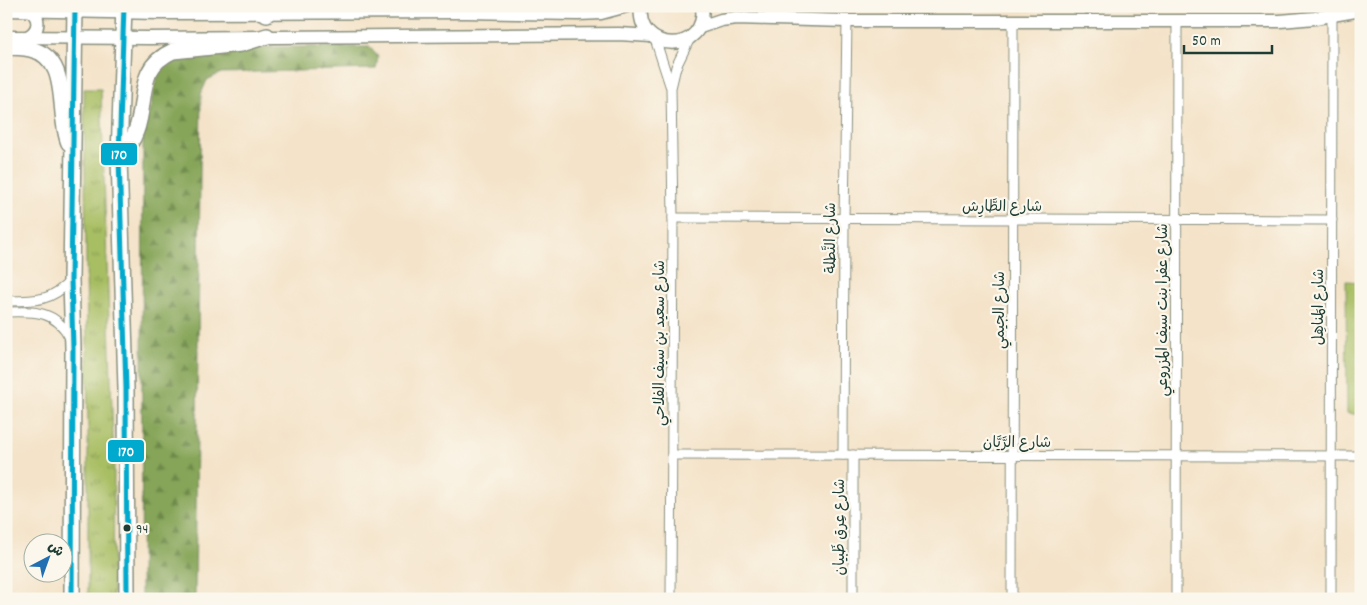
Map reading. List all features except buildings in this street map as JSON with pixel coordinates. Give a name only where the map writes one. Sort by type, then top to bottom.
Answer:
[{"type":"main road","points":[[248,6],[267,10]]},
{"type":"main road","points":[[6,10],[392,10],[593,14],[613,11],[627,6]]},
{"type":"main road","points":[[641,6],[642,21],[645,29],[653,37],[664,43],[673,44],[691,37],[700,27],[720,20],[736,18],[848,21],[1280,21],[1332,16],[1361,10]]},
{"type":"main road","points":[[700,27],[703,12],[702,6]]},
{"type":"main road","points":[[72,599],[71,280],[75,9]]},
{"type":"main road","points":[[124,9],[119,157],[126,388],[127,599]]},
{"type":"main road","points":[[27,37],[35,31],[38,22],[36,16],[29,10]]},
{"type":"main road","points":[[6,37],[619,34],[653,37]]},
{"type":"main road","points":[[119,157],[129,146],[136,132],[146,78],[156,62],[164,55],[173,51],[241,44],[267,36]]},
{"type":"main road","points":[[6,47],[31,49],[39,52],[55,68],[59,82],[64,132],[74,152]]},
{"type":"street","name":"شارع المَناهِل","points":[[1331,599],[1332,16]]},
{"type":"street","name":"شارع النَّطلة","points":[[848,21],[844,219],[848,455]]},
{"type":"street","name":"شارع الجيمي","points":[[1012,599],[1013,21]]},
{"type":"street","name":"شارع عفرا بنت سيف المزروعي","points":[[1176,599],[1177,21]]},
{"type":"street","name":"شارع سعيد بن سيف الفلاحي","points":[[653,37],[666,68],[671,88],[673,218],[671,599]]},
{"type":"street","name":"شارع سعيد بن سيف الفلاحي","points":[[671,88],[676,67],[691,37]]},
{"type":"street","name":"شارع الطَّارِش","points":[[673,218],[1332,220]]},
{"type":"street","points":[[6,300],[35,301],[44,299],[59,291],[71,280]]},
{"type":"street","points":[[6,312],[33,311],[50,317],[64,329],[72,345]]},
{"type":"street","name":"شارع الرَّيَّان","points":[[673,455],[1361,456]]},
{"type":"street","name":"شارع عِرق ظَبيان","points":[[848,455],[853,599]]},
{"type":"green space","points":[[237,47],[370,47],[378,57],[376,69],[221,73],[207,80],[201,94],[195,599],[141,599],[143,140],[156,80],[161,66],[172,57]]},
{"type":"green space","points":[[84,89],[101,89],[114,466],[113,599],[88,599]]},
{"type":"green space","points":[[1346,281],[1361,282],[1361,415],[1347,413]]},
{"type":"transit line","name":"170","points":[[72,599],[73,348],[71,280],[75,6]]},
{"type":"transit line","name":"170","points":[[124,6],[119,157],[126,388],[127,599]]},
{"type":"place","name":"94","points":[[127,528]]}]
